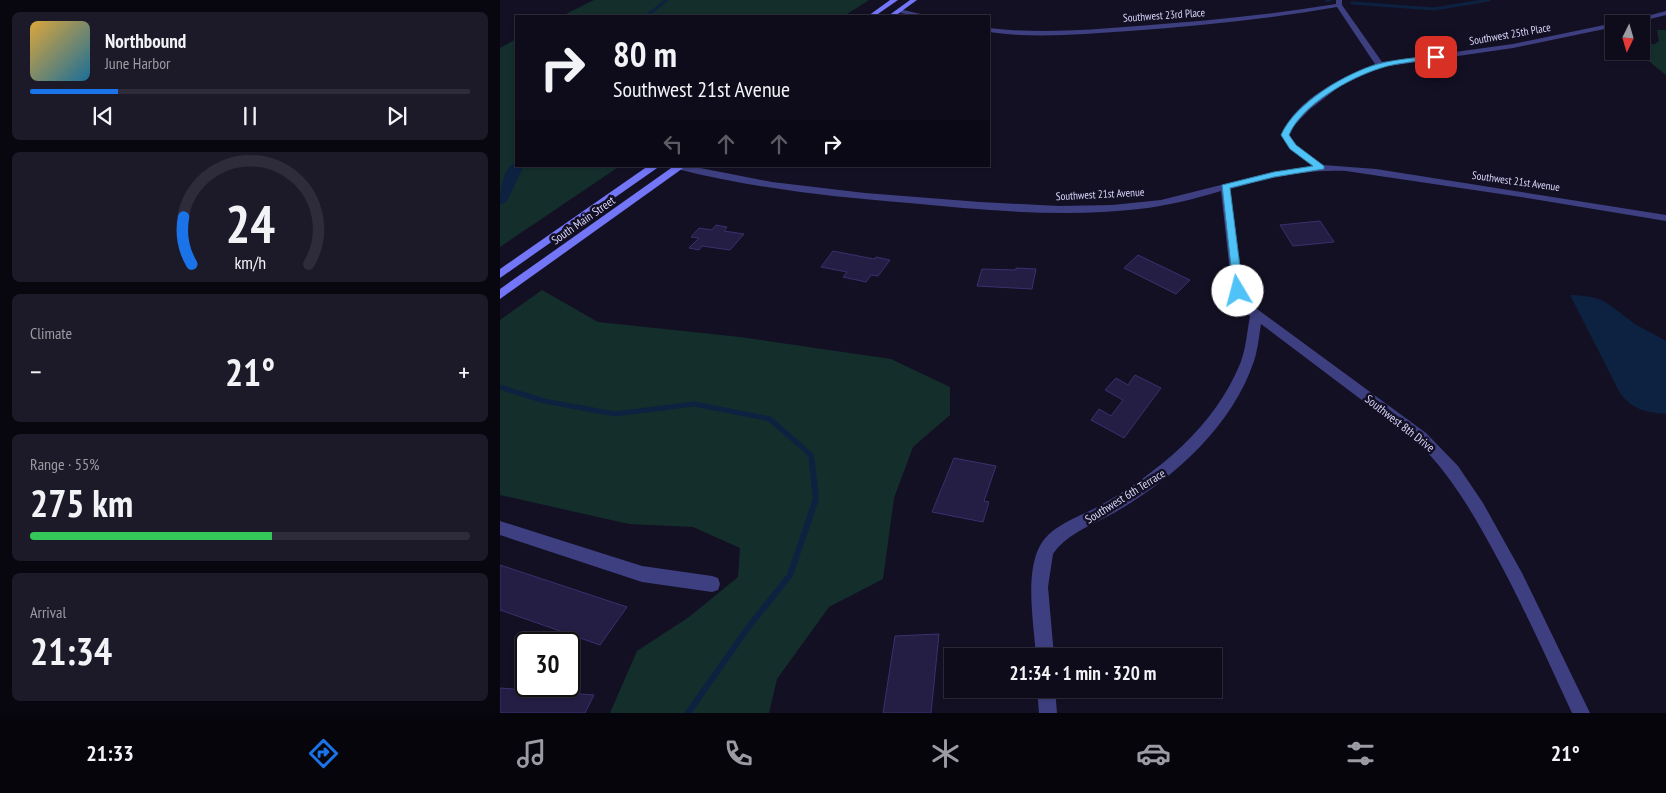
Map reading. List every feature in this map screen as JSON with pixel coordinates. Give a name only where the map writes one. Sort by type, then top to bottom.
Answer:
[{"type":"main road","points":[[872,15],[895,0]]},
{"type":"main road","points":[[893,15],[914,0]]},
{"type":"main road","points":[[884,7],[899,11]]},
{"type":"main road","name":"South Main Street","points":[[500,274],[654,167]]},
{"type":"main road","name":"South Main Street","points":[[500,295],[680,167]]},
{"type":"street","points":[[1321,168],[1293,147],[1285,135],[1289,126],[1306,108],[1342,81],[1380,65],[1339,3]]},
{"type":"street","name":"Southwest 23rd Place","points":[[990,30],[1041,33],[1144,28],[1274,17],[1339,3]]},
{"type":"street","points":[[899,11],[919,15]]},
{"type":"street","points":[[1650,17],[1666,13]]},
{"type":"street","name":"Southwest 25th Place","points":[[1380,65],[1513,46],[1605,27]]},
{"type":"street","name":"Southwest 21st Avenue","points":[[680,167],[743,182],[868,197],[963,205],[1073,209],[1140,206],[1193,196],[1274,174],[1321,168],[1378,173],[1578,202],[1666,218]]},
{"type":"street","name":"Southwest 8th Drive","points":[[1225,187],[1238,291],[1249,309],[1421,437],[1439,453],[1462,482],[1516,576],[1581,713]]},
{"type":"street","name":"Southwest 6th Terrace","points":[[1045,648],[1041,576],[1047,549],[1063,534],[1122,501],[1173,466],[1213,424],[1235,388],[1246,363],[1256,316]]},
{"type":"street","points":[[500,528],[642,574],[712,584]]},
{"type":"street","points":[[1047,698],[1048,713]]},
{"type":"green space","points":[[594,0],[869,0],[846,15],[564,15]]},
{"type":"green space","points":[[1657,30],[1666,30],[1666,75],[1647,60],[1650,60],[1650,44],[1655,44],[1659,41]]},
{"type":"green space","points":[[515,40],[515,167],[619,167],[500,247],[500,48]]},
{"type":"green space","points":[[542,290],[598,322],[740,337],[891,359],[950,387],[950,415],[913,447],[894,498],[883,579],[829,607],[777,679],[769,713],[610,713],[637,651],[689,617],[738,577],[740,548],[693,527],[629,524],[500,495],[500,320]]},
{"type":"water","points":[[1570,295],[1592,297],[1600,300],[1635,324],[1666,341],[1666,414],[1635,407],[1620,393]]},
{"type":"building","points":[[1320,221],[1334,242],[1293,246],[1280,225]]},
{"type":"building","points":[[716,225],[727,227],[724,231],[744,234],[730,250],[702,246],[699,250],[689,248],[699,238],[691,237],[699,228],[712,230]]},
{"type":"building","points":[[833,251],[874,259],[876,257],[890,260],[878,276],[871,275],[866,282],[843,277],[847,272],[821,267]]},
{"type":"building","points":[[1138,255],[1190,280],[1176,294],[1124,268]]},
{"type":"building","points":[[1016,268],[1036,269],[1032,289],[977,286],[982,269],[1016,270]]},
{"type":"building","points":[[1135,375],[1161,388],[1124,438],[1091,420],[1099,409],[1111,416],[1123,400],[1105,390],[1116,378],[1128,385]]},
{"type":"building","points":[[954,458],[996,466],[984,501],[989,502],[983,522],[932,512]]},
{"type":"building","points":[[500,565],[627,607],[600,645],[580,638],[580,632],[563,632],[500,610]]},
{"type":"building","points":[[939,634],[931,713],[883,713],[895,636]]},
{"type":"building","points":[[500,688],[515,689],[515,697],[580,697],[580,694],[594,695],[585,713],[500,713]]},
{"type":"waterway","points":[[647,15],[667,0]]},
{"type":"waterway","points":[[1352,3],[1434,9],[1489,0]]},
{"type":"waterway","points":[[500,201],[517,167]]},
{"type":"waterway","points":[[500,387],[544,401],[615,414],[694,404],[770,419],[811,455],[812,464]]},
{"type":"waterway","points":[[688,713],[747,629],[790,575],[816,499],[812,462]]},
{"type":"route","points":[[1238,291],[1225,187],[1274,174],[1321,168],[1293,147],[1285,135],[1289,126],[1306,108],[1342,81],[1380,65],[1436,57]]}]
